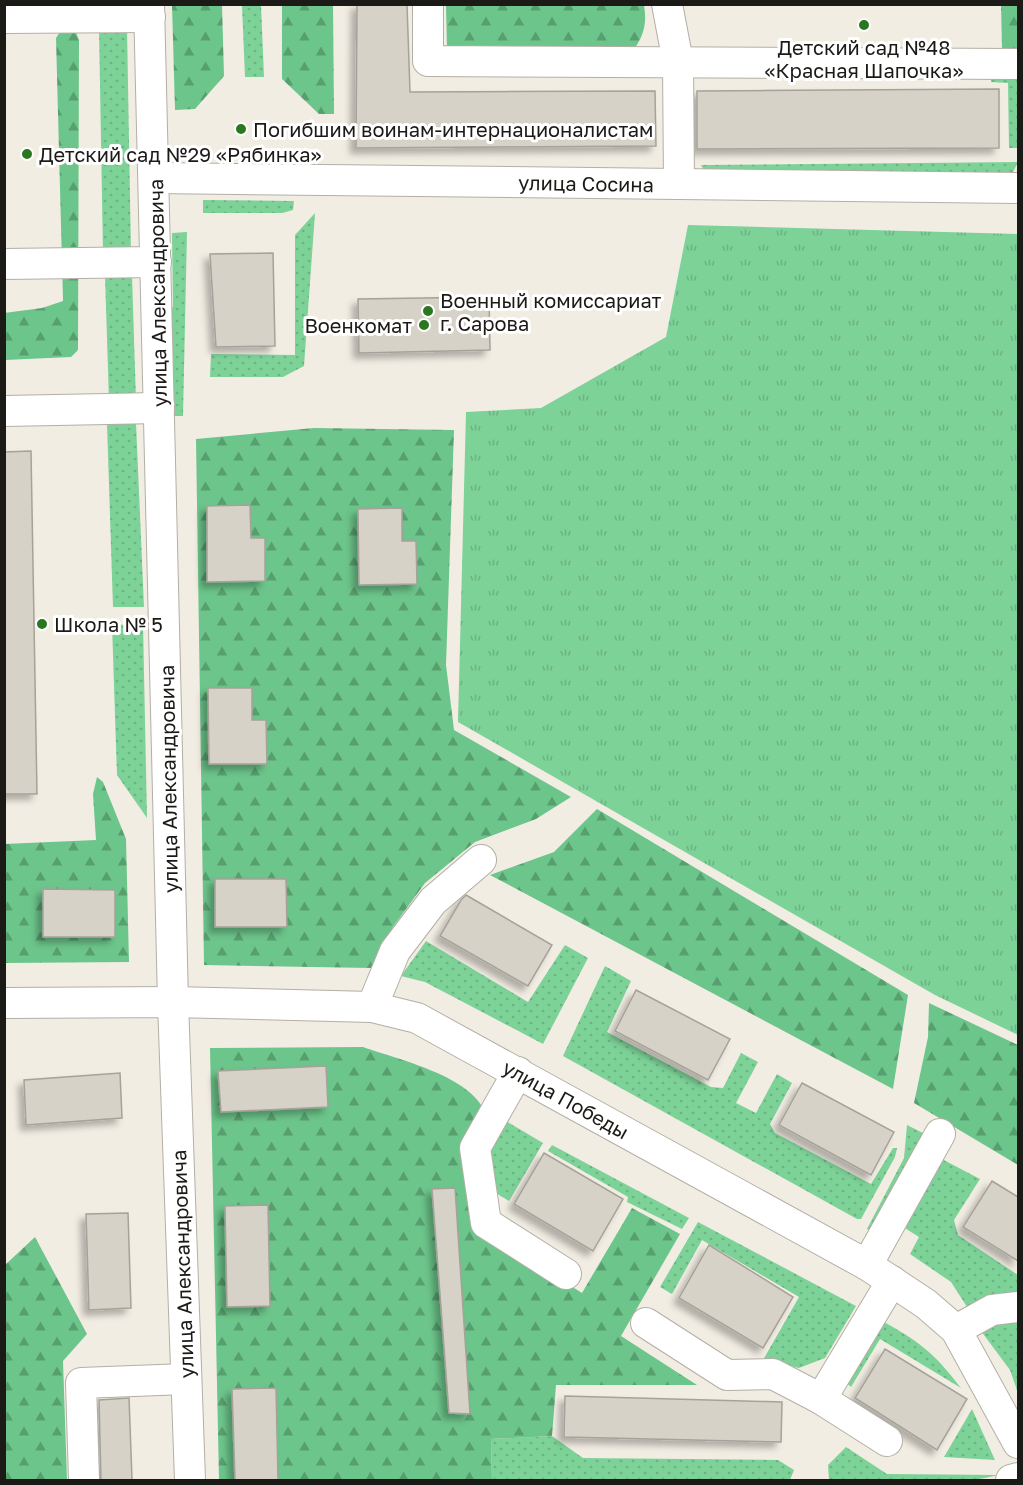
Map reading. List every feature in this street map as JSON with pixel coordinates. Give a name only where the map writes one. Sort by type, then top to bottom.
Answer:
[{"type":"street","points":[[428,4],[428,61],[1018,64]]},
{"type":"street","points":[[667,4],[678,62],[679,184]]},
{"type":"street","points":[[4,18],[149,11]]},
{"type":"street","name":"улица Александровича","points":[[149,11],[172,1002],[190,1480]]},
{"type":"street","name":"улица Сосина","points":[[154,178],[1018,188]]},
{"type":"street","points":[[4,264],[156,262]]},
{"type":"street","points":[[4,411],[159,408]]},
{"type":"street","points":[[372,1007],[395,951],[433,901],[481,860]]},
{"type":"street","name":"улица Победы","points":[[4,1003],[172,1002],[372,1007],[417,1018],[867,1265],[926,1304],[956,1330],[985,1378],[1018,1443]]},
{"type":"street","points":[[518,1072],[475,1148],[486,1223],[566,1274]]},
{"type":"street","points":[[867,1265],[940,1134]]},
{"type":"street","points":[[821,1399],[892,1281]]},
{"type":"street","points":[[956,1330],[992,1310],[1018,1306]]},
{"type":"street","points":[[646,1323],[727,1376],[773,1374],[821,1399],[886,1441]]},
{"type":"street","points":[[84,1480],[81,1383],[186,1379]]},
{"type":"street","points":[[1011,1480],[1018,1478]]},
{"type":"green space","points":[[172,5],[222,5],[224,76],[195,109],[175,110]]},
{"type":"green space","points":[[242,5],[261,5],[264,77],[245,77]]},
{"type":"green space","points":[[282,5],[333,5],[334,114],[319,114],[282,79]]},
{"type":"green space","points":[[446,5],[644,5],[645,24],[640,40],[633,51],[447,50]]},
{"type":"green space","points":[[1001,5],[1018,5],[1018,57],[1002,49]]},
{"type":"green space","points":[[99,28],[127,28],[131,254],[103,254]]},
{"type":"green space","points":[[62,29],[75,30],[79,40],[78,350],[71,357],[5,360],[4,313],[42,308],[63,301],[56,38]]},
{"type":"green space","points":[[991,69],[1018,69],[1018,148],[1009,148],[1008,83],[991,82]]},
{"type":"green space","points":[[1018,162],[1012,174],[706,175],[701,165]]},
{"type":"green space","points":[[203,200],[294,201],[293,210],[282,213],[203,213]]},
{"type":"green space","points":[[315,213],[304,366],[283,377],[210,377],[211,354],[295,355],[295,235]]},
{"type":"green space","points":[[688,225],[1018,234],[1018,1035],[935,995],[458,722],[466,412],[541,408],[666,337]]},
{"type":"green space","points":[[187,232],[183,416],[163,416],[162,308],[173,307],[172,233]]},
{"type":"green space","points":[[105,276],[132,276],[136,401],[109,401]]},
{"type":"green space","points":[[136,423],[144,607],[113,607],[107,424]]},
{"type":"green space","points":[[314,428],[454,430],[446,665],[454,730],[571,797],[536,819],[475,842],[425,883],[393,927],[371,968],[204,965],[196,439]]},
{"type":"green space","points":[[143,624],[147,818],[117,775],[112,625]]},
{"type":"green space","points":[[97,777],[103,782],[126,839],[129,962],[5,963],[4,844],[96,840],[93,794]]},
{"type":"green space","points":[[597,809],[908,995],[893,1089],[490,875],[554,852]]},
{"type":"green space","points":[[426,941],[528,1002],[565,945],[588,958],[543,1044],[425,982],[401,976]]},
{"type":"green space","points":[[605,966],[631,981],[607,1032],[711,1087],[723,1088],[741,1053],[758,1062],[736,1103],[756,1113],[777,1074],[792,1083],[770,1124],[775,1133],[871,1184],[893,1148],[897,1148],[895,1157],[861,1219],[857,1219],[563,1056]]},
{"type":"green space","points":[[929,1003],[1018,1045],[1018,1165],[914,1103],[928,1037]]},
{"type":"green space","points":[[363,1047],[447,1077],[474,1096],[483,1108],[479,1228],[582,1293],[632,1208],[680,1234],[621,1336],[697,1385],[556,1385],[552,1436],[491,1439],[492,1480],[219,1480],[210,1048]]},
{"type":"green space","points":[[501,1118],[543,1143],[509,1201],[491,1190],[484,1152]]},
{"type":"green space","points":[[907,1125],[929,1136],[876,1234],[867,1229],[904,1158]]},
{"type":"green space","points":[[552,1145],[689,1218],[682,1229],[627,1202],[628,1197],[548,1151]]},
{"type":"green space","points":[[938,1157],[980,1179],[954,1220],[958,1235],[1018,1275],[1018,1294],[969,1310],[951,1282],[910,1254],[919,1237],[900,1225]]},
{"type":"green space","points":[[698,1222],[856,1306],[825,1358],[799,1368],[763,1360],[799,1297],[702,1240],[672,1294],[660,1287]]},
{"type":"green space","points":[[35,1237],[87,1334],[63,1361],[67,1480],[5,1480],[5,1265]]},
{"type":"green space","points":[[1018,1314],[1018,1393],[1010,1370],[978,1327]]},
{"type":"green space","points":[[877,1318],[924,1347],[961,1388],[880,1339],[851,1387],[843,1380]]},
{"type":"green space","points":[[972,1409],[995,1460],[944,1457]]},
{"type":"green space","points":[[552,1436],[583,1458],[778,1460],[794,1470],[790,1480],[492,1480],[491,1439]]},
{"type":"green space","points":[[846,1447],[887,1474],[999,1475],[975,1480],[829,1480],[828,1465]]},
{"type":"building","points":[[357,4],[407,4],[410,92],[655,91],[656,146],[356,148]]},
{"type":"building","points":[[999,89],[999,148],[697,149],[697,91]]},
{"type":"building","points":[[273,253],[275,346],[216,347],[210,254]]},
{"type":"building","name":"Военкомат","points":[[489,297],[490,350],[359,353],[358,299]]},
{"type":"building","points":[[31,451],[37,794],[4,794],[4,452]]},
{"type":"building","points":[[250,505],[251,538],[265,538],[265,581],[207,582],[207,506]]},
{"type":"building","points":[[402,508],[402,541],[416,541],[417,584],[359,585],[358,509]]},
{"type":"building","points":[[208,688],[252,688],[252,720],[266,720],[267,764],[209,764]]},
{"type":"building","points":[[215,879],[286,879],[287,927],[215,927]]},
{"type":"building","points":[[43,889],[115,890],[115,937],[43,937]]},
{"type":"building","points":[[466,895],[552,945],[528,986],[440,936]]},
{"type":"building","points":[[636,990],[730,1039],[708,1080],[615,1031]]},
{"type":"building","points":[[326,1066],[328,1107],[221,1112],[218,1071]]},
{"type":"building","points":[[120,1073],[122,1118],[26,1125],[24,1080]]},
{"type":"building","points":[[802,1083],[894,1132],[871,1175],[779,1125]]},
{"type":"building","points":[[544,1153],[623,1199],[593,1251],[514,1204]]},
{"type":"building","points":[[992,1181],[1018,1197],[1018,1261],[963,1227]]},
{"type":"building","points":[[455,1188],[470,1414],[449,1413],[432,1189]]},
{"type":"building","points":[[268,1205],[270,1306],[227,1307],[225,1206]]},
{"type":"building","points":[[128,1213],[131,1308],[89,1310],[86,1214]]},
{"type":"building","points":[[709,1245],[793,1297],[763,1348],[679,1298]]},
{"type":"building","points":[[885,1349],[967,1399],[937,1450],[855,1398]]},
{"type":"building","points":[[276,1388],[278,1480],[235,1480],[232,1389]]},
{"type":"building","points":[[565,1396],[782,1402],[781,1442],[564,1437]]},
{"type":"building","points":[[129,1398],[132,1480],[101,1480],[99,1400]]},
{"type":"place","name":"Детский сад №48 «Красная Шапочка»","points":[[864,25]]},
{"type":"place","name":"Погибшим воинам-интернационалистам","points":[[241,129]]},
{"type":"place","name":"Детский сад №29 «Рябинка»","points":[[27,154]]},
{"type":"place","name":"Военный комиссариат г. Сарова","points":[[428,311]]},
{"type":"place","name":"Военкомат","points":[[424,325]]},
{"type":"place","name":"Школа № 5","points":[[42,624]]}]
